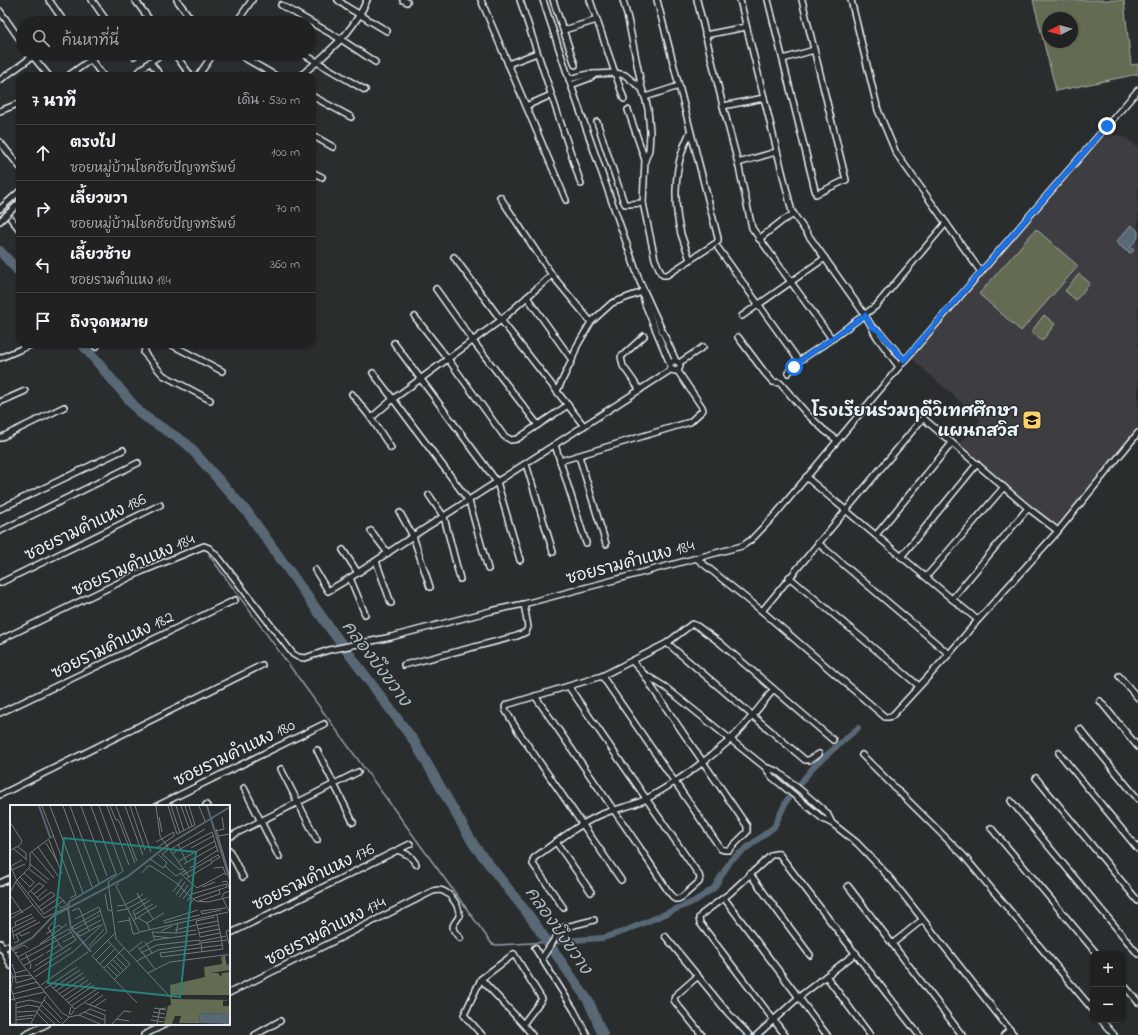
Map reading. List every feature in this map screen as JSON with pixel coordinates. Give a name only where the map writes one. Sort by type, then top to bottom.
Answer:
[{"type":"street","points":[[49,0],[60,16]]},
{"type":"street","points":[[92,0],[103,16]]},
{"type":"street","points":[[135,0],[147,16]]},
{"type":"street","points":[[177,0],[189,16]]},
{"type":"street","points":[[241,16],[252,0]]},
{"type":"street","points":[[338,0],[387,31]]},
{"type":"street","points":[[305,72],[342,40],[361,14],[367,0]]},
{"type":"street","points":[[481,0],[566,200]]},
{"type":"street","points":[[520,0],[581,184]]},
{"type":"street","points":[[314,570],[328,591],[673,368],[680,367],[640,282],[543,0]]},
{"type":"street","points":[[553,0],[575,64]]},
{"type":"street","points":[[590,0],[624,99]]},
{"type":"street","points":[[624,0],[642,89],[646,97],[648,109],[650,132],[649,150],[645,160],[642,203],[655,259],[661,273],[663,275],[667,275],[718,241],[657,0]]},
{"type":"street","points":[[697,0],[722,106],[738,163],[752,228],[832,339]]},
{"type":"street","points":[[740,0],[776,152],[792,212],[865,315],[877,337],[899,367]]},
{"type":"street","points":[[768,0],[816,194],[846,180],[802,0]]},
{"type":"street","points":[[851,0],[878,110],[896,153],[981,272]]},
{"type":"street","points":[[281,5],[300,16]]},
{"type":"street","points":[[0,11],[16,34]]},
{"type":"street","points":[[564,30],[597,20]]},
{"type":"street","points":[[316,25],[375,62]]},
{"type":"street","points":[[705,35],[746,27]]},
{"type":"street","points":[[783,59],[814,50]]},
{"type":"street","points":[[508,64],[537,53]]},
{"type":"street","points":[[1,77],[24,60]]},
{"type":"street","points":[[35,60],[46,72]]},
{"type":"street","points":[[74,72],[91,60],[100,72]]},
{"type":"street","points":[[139,72],[153,60]]},
{"type":"street","points":[[179,60],[188,72]]},
{"type":"street","points":[[201,72],[209,60]]},
{"type":"street","points":[[248,60],[269,72]]},
{"type":"street","points":[[314,60],[365,90]]},
{"type":"street","points":[[150,62],[158,72]]},
{"type":"street","points":[[569,79],[588,74],[615,73],[625,76],[642,89]]},
{"type":"street","points":[[571,85],[590,78],[595,74]]},
{"type":"street","points":[[646,97],[679,86]]},
{"type":"street","name":"ซอยรามคำแหง 184","points":[[0,640],[143,571],[204,546],[209,548],[219,558],[293,654],[298,657],[305,658],[329,650],[524,604],[742,546],[751,540],[775,515],[904,360],[1138,90]]},
{"type":"street","points":[[526,106],[551,95]]},
{"type":"street","points":[[316,98],[351,117]]},
{"type":"street","points":[[722,106],[764,98]]},
{"type":"street","points":[[0,111],[16,105]]},
{"type":"street","points":[[628,110],[645,160]]},
{"type":"street","points":[[597,122],[623,200],[626,204],[642,203]]},
{"type":"street","points":[[690,132],[683,150],[676,189],[681,233],[690,260]]},
{"type":"street","points":[[316,137],[333,146]]},
{"type":"street","points":[[0,142],[16,162]]},
{"type":"street","points":[[738,163],[776,152]]},
{"type":"street","points":[[316,174],[322,177]]},
{"type":"street","points":[[1,208],[16,195]]},
{"type":"street","points":[[500,197],[552,276],[591,322]]},
{"type":"street","points":[[8,202],[10,214],[16,224]]},
{"type":"street","points":[[0,221],[10,214],[16,207]]},
{"type":"street","points":[[759,239],[782,221],[794,214]]},
{"type":"street","points":[[788,373],[800,361],[876,306],[946,223]]},
{"type":"street","points":[[718,248],[758,306],[800,361]]},
{"type":"street","points":[[454,257],[584,426]]},
{"type":"street","points":[[742,316],[824,258]]},
{"type":"street","points":[[371,418],[501,320],[552,276]]},
{"type":"street","points":[[560,461],[690,422],[703,410],[702,406],[673,368],[645,304],[640,282]]},
{"type":"street","points":[[436,289],[538,425]]},
{"type":"street","points":[[557,391],[577,346],[591,322],[612,303],[642,292]]},
{"type":"street","points":[[527,297],[572,360]]},
{"type":"street","points":[[415,317],[448,359],[504,436],[510,440],[517,439],[568,405]]},
{"type":"street","points":[[656,330],[662,327]]},
{"type":"street","points":[[872,327],[880,332],[904,360]]},
{"type":"street","points":[[640,390],[623,366],[621,357],[644,336]]},
{"type":"street","points":[[738,337],[773,382],[780,383],[807,414],[824,430],[838,440]]},
{"type":"street","points":[[394,343],[497,482],[520,560]]},
{"type":"street","points":[[673,368],[673,361],[678,362],[703,347]]},
{"type":"street","points":[[0,358],[23,348]]},
{"type":"street","points":[[145,348],[144,353],[163,375],[210,400]]},
{"type":"street","points":[[178,348],[222,371]]},
{"type":"street","points":[[373,373],[469,501],[488,569]]},
{"type":"street","points":[[0,402],[25,391]]},
{"type":"street","points":[[352,394],[371,418],[391,448]]},
{"type":"street","points":[[0,438],[64,406]]},
{"type":"street","points":[[762,611],[923,418],[1028,508],[1058,531]]},
{"type":"street","points":[[696,558],[762,611],[884,717],[892,716],[1058,531],[1138,433]]},
{"type":"street","points":[[876,535],[952,443]]},
{"type":"street","points":[[555,445],[586,543]]},
{"type":"street","points":[[0,509],[123,450]]},
{"type":"street","points":[[579,456],[606,544]]},
{"type":"street","points":[[0,531],[138,463]]},
{"type":"street","points":[[526,464],[553,552]]},
{"type":"street","points":[[901,557],[977,464]]},
{"type":"street","points":[[806,478],[978,620]]},
{"type":"street","points":[[926,577],[1004,487]]},
{"type":"street","points":[[428,495],[444,516],[460,579]]},
{"type":"street","name":"ซอยรามคำแหง 186","points":[[0,583],[160,505]]},
{"type":"street","points":[[952,599],[1028,508]]},
{"type":"street","points":[[400,513],[413,536],[430,587]]},
{"type":"street","points":[[371,531],[388,553]]},
{"type":"street","points":[[818,543],[949,654]]},
{"type":"street","points":[[343,550],[358,573]]},
{"type":"street","points":[[376,561],[391,603]]},
{"type":"street","points":[[789,577],[919,686]]},
{"type":"street","points":[[350,578],[365,614]]},
{"type":"street","name":"ซอยรามคำแหง 182","points":[[0,713],[235,600]]},
{"type":"street","points":[[404,665],[517,636],[526,632],[528,627],[524,604]]},
{"type":"street","points":[[621,880],[518,731],[505,709],[506,705],[602,676],[666,643],[692,624],[719,642],[833,740]]},
{"type":"street","points":[[666,643],[805,760],[809,760],[819,754]]},
{"type":"street","points":[[602,676],[721,849],[729,850],[747,832],[747,826],[652,689],[644,674],[632,661]]},
{"type":"street","points":[[0,796],[262,665]]},
{"type":"street","points":[[644,674],[665,687],[765,767],[772,777],[822,819],[833,824],[857,843],[894,883],[1014,1035]]},
{"type":"street","points":[[1119,676],[1138,698]]},
{"type":"street","points":[[535,696],[668,891],[674,898],[678,899],[682,897],[699,882],[700,878],[647,799],[568,687]]},
{"type":"street","points":[[563,907],[537,870],[532,861],[534,858],[582,824],[613,810],[630,806],[647,799],[675,781],[702,762],[730,739],[752,716],[773,690]]},
{"type":"street","points":[[1100,702],[1138,747]]},
{"type":"street","name":"ซอยรามคำแหง 180","points":[[159,805],[324,724]]},
{"type":"street","points":[[1080,729],[1138,799]]},
{"type":"street","points":[[317,750],[353,822]]},
{"type":"street","points":[[1059,753],[1138,849]]},
{"type":"street","points":[[862,755],[963,855],[1090,1006]]},
{"type":"street","points":[[765,767],[777,771],[827,813],[833,824]]},
{"type":"street","points":[[282,769],[317,840]]},
{"type":"street","points":[[230,836],[358,772]]},
{"type":"street","points":[[1036,778],[1138,901]]},
{"type":"street","points":[[244,788],[279,857]]},
{"type":"street","points":[[1011,801],[1138,954]]},
{"type":"street","points":[[991,828],[1095,951]]},
{"type":"street","points":[[556,842],[591,892]]},
{"type":"street","name":"ซอยรามคำแหง 176","points":[[230,934],[410,844]]},
{"type":"street","points":[[398,850],[410,856],[416,864]]},
{"type":"street","points":[[230,852],[243,877]]},
{"type":"street","points":[[785,1035],[699,920],[702,914],[724,898],[772,855],[779,854],[829,921],[850,945],[919,1035]]},
{"type":"street","points":[[750,874],[810,955]]},
{"type":"street","points":[[0,883],[10,878]]},
{"type":"street","points":[[848,886],[962,1035]]},
{"type":"street","name":"ซอยรามคำแหง 174","points":[[230,993],[433,891],[440,890],[445,892],[453,899],[458,908],[458,918],[453,925],[453,928],[460,938]]},
{"type":"street","points":[[724,898],[827,1035]]},
{"type":"street","points":[[542,958],[562,928],[594,920]]},
{"type":"street","points":[[892,944],[922,920]]},
{"type":"street","points":[[665,936],[728,1013],[749,1035]]},
{"type":"street","points":[[1,947],[10,964]]},
{"type":"street","points":[[536,948],[574,1010],[587,1035]]},
{"type":"street","points":[[757,1035],[799,997],[856,953]]},
{"type":"street","points":[[482,1035],[464,1015],[481,979],[514,954],[542,999],[523,1024]]},
{"type":"street","points":[[698,976],[674,998],[676,1003],[702,1035]]},
{"type":"street","points":[[826,976],[870,1035]]},
{"type":"street","points":[[481,979],[532,1035]]},
{"type":"street","points":[[1126,987],[1138,1002]]},
{"type":"street","points":[[255,1035],[280,1022]]},
{"type":"street","points":[[1104,1023],[1114,1035]]},
{"type":"street","points":[[25,1035],[45,1025]]},
{"type":"street","points":[[144,1035],[164,1025]]},
{"type":"street","points":[[1004,1035],[1010,1030]]},
{"type":"shaded area","points":[[1103,131],[1126,138],[1138,148],[1138,429],[1058,528],[958,445],[981,420],[909,356]]},
{"type":"green space","points":[[1033,0],[1124,0],[1131,65],[1138,64],[1138,74],[1056,91],[1045,48],[1078,48],[1078,12],[1042,12],[1042,36]]},
{"type":"green space","points":[[1036,229],[1078,266],[1021,331],[979,294]]},
{"type":"green space","points":[[1079,274],[1090,283],[1076,300],[1065,291]]},
{"type":"green space","points":[[1044,315],[1055,324],[1042,341],[1031,332]]},
{"type":"water","points":[[1131,225],[1138,231],[1138,238],[1130,247],[1134,250],[1131,253],[1128,252],[1128,250],[1126,251],[1116,242]]},
{"type":"waterway","name":"คลองบึงขวาง","points":[[0,251],[16,269]]},
{"type":"waterway","name":"คลองบึงขวาง","points":[[85,348],[141,414],[187,444],[248,513],[329,627],[414,741],[474,845],[531,918],[589,1002],[603,1035]]},
{"type":"waterway","points":[[209,555],[492,944],[548,942]]},
{"type":"waterway","points":[[548,942],[603,938],[625,931],[695,901],[714,888],[731,860],[774,827],[787,800],[815,765],[858,728]]},
{"type":"place","name":"โรงเรียนร่วมฤดีวิเทศศึกษา แผนกสวิส","points":[[1032,420]]},
{"type":"route","points":[[794,367],[800,361],[865,315],[872,327],[880,332],[904,360],[1107,126]]}]
